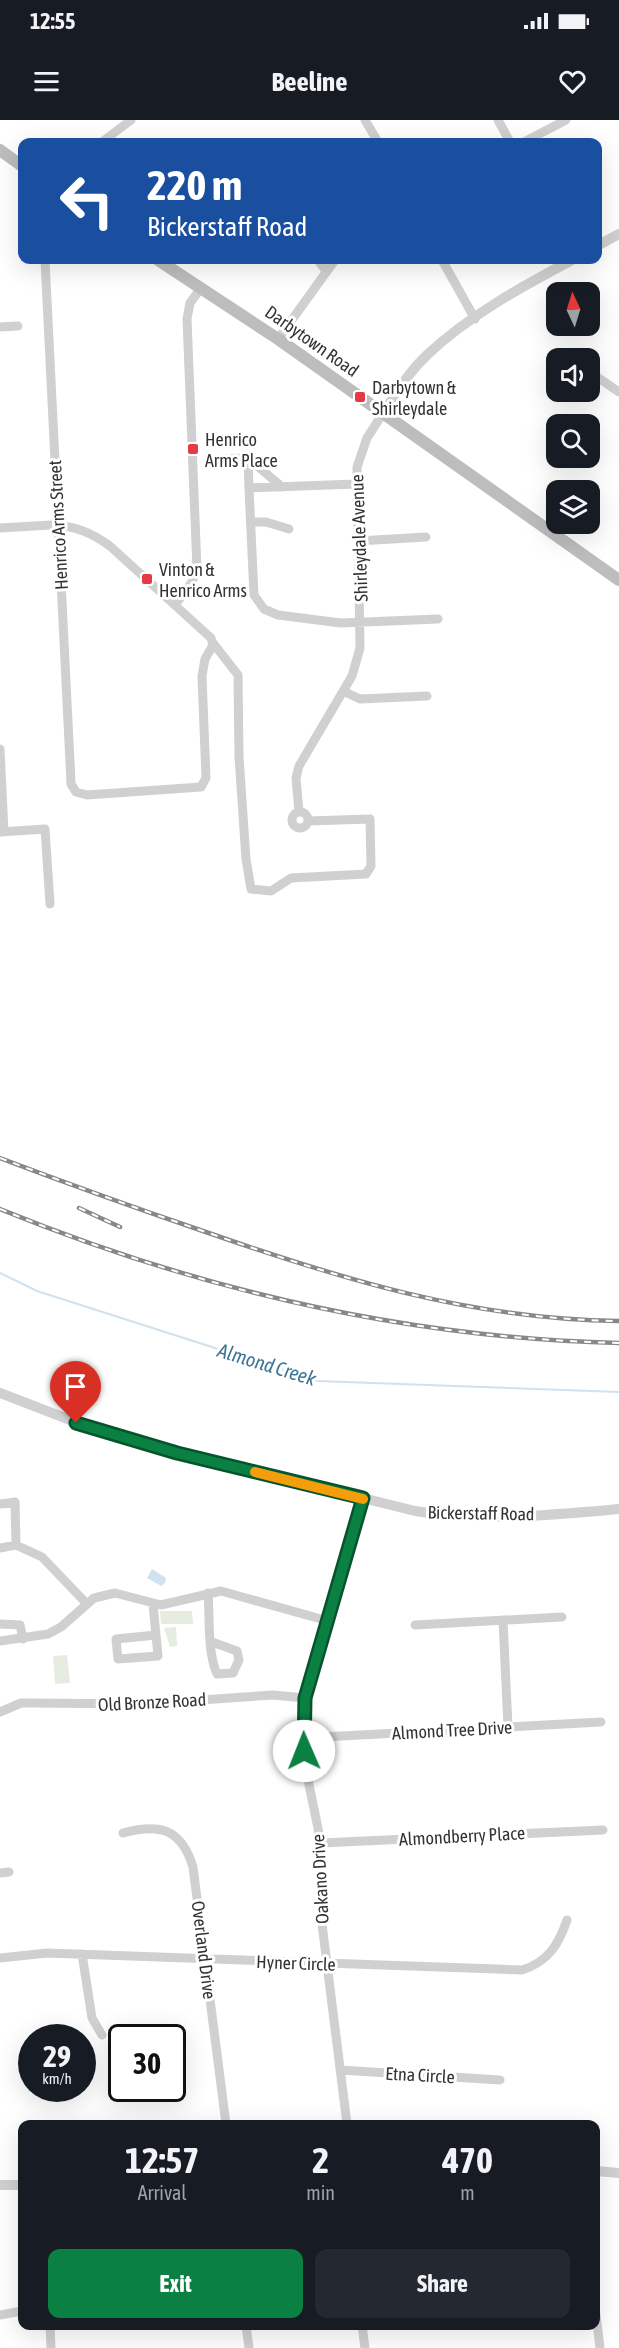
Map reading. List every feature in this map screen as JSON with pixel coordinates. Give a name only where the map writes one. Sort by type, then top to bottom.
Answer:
[{"type":"main road","points":[[0,150],[18,163]]},
{"type":"main road","name":"Darbytown Road","points":[[164,264],[278,339],[619,580]]},
{"type":"street","points":[[107,138],[131,120]]},
{"type":"street","points":[[365,120],[376,138]]},
{"type":"street","points":[[498,120],[508,138]]},
{"type":"street","points":[[532,138],[566,120]]},
{"type":"street","points":[[602,243],[619,234]]},
{"type":"street","name":"Henrico Arms Street","points":[[45,264],[71,784],[75,790],[87,795],[201,787],[205,782],[206,770],[203,669],[213,643]]},
{"type":"street","points":[[321,264],[326,271]]},
{"type":"street","points":[[278,339],[332,264]]},
{"type":"street","points":[[444,264],[475,319]]},
{"type":"street","name":"Shirleydale Avenue","points":[[298,812],[296,778],[299,766],[307,749],[323,729],[357,664],[362,622],[356,484],[361,451],[410,373],[426,355],[475,319],[565,264]]},
{"type":"street","points":[[175,605],[192,582],[196,569],[187,319],[190,303],[201,288]]},
{"type":"street","points":[[0,327],[18,326]]},
{"type":"street","points":[[600,379],[619,392]]},
{"type":"street","points":[[216,459],[248,458],[282,487]]},
{"type":"street","points":[[248,458],[254,595],[264,609],[278,615],[341,623],[438,619]]},
{"type":"street","points":[[249,488],[356,484]]},
{"type":"street","points":[[251,522],[266,522],[289,529]]},
{"type":"street","points":[[0,528],[58,525],[84,530],[105,542],[175,605],[213,643],[238,675],[239,757],[246,859],[251,889],[271,891],[291,878],[366,874],[371,866],[370,819],[308,821],[303,827],[295,826],[292,818],[298,812],[305,814],[308,821]]},
{"type":"street","points":[[358,541],[426,537]]},
{"type":"street","points":[[343,692],[360,699],[427,696]]},
{"type":"street","points":[[0,749],[2,832],[45,829],[50,904]]},
{"type":"street","name":"Bickerstaff Road","points":[[0,1393],[109,1435],[415,1512],[453,1517],[619,1509]]},
{"type":"street","name":"Oakano Drive","points":[[346,2120],[322,1924],[321,1843],[307,1783],[304,1738],[305,1698],[363,1498]]},
{"type":"street","points":[[0,1504],[15,1502],[16,1545]]},
{"type":"street","points":[[0,1548],[16,1545],[34,1552],[52,1565],[87,1604]]},
{"type":"street","points":[[0,1641],[39,1637],[55,1631],[87,1604],[103,1595],[115,1593],[153,1604],[171,1604],[208,1593],[230,1593],[328,1621]]},
{"type":"street","points":[[208,1593],[212,1642]]},
{"type":"street","points":[[153,1604],[156,1635],[158,1656],[118,1659],[116,1639],[156,1635]]},
{"type":"street","points":[[415,1624],[562,1617]]},
{"type":"street","points":[[503,1620],[508,1727]]},
{"type":"street","points":[[0,1624],[20,1625],[23,1639]]},
{"type":"street","name":"Old Bronze Road","points":[[0,1712],[21,1703],[142,1704],[273,1695],[305,1698]]},
{"type":"street","name":"Almond Tree Drive","points":[[304,1738],[601,1722]]},
{"type":"street","name":"Overland Drive","points":[[123,1833],[142,1828],[160,1829],[174,1836],[187,1850],[193,1867],[225,2120]]},
{"type":"street","name":"Almondberry Place","points":[[321,1843],[603,1830]]},
{"type":"street","name":"Hyner Circle","points":[[0,1958],[46,1953],[522,1970],[549,1955],[560,1941],[567,1920]]},
{"type":"street","points":[[82,1954],[92,2018],[102,2035]]},
{"type":"street","name":"Etna Circle","points":[[340,2070],[500,2080]]},
{"type":"street","points":[[600,2171],[619,2173]]},
{"type":"street","points":[[0,2185],[18,2185]]},
{"type":"street","points":[[0,2315],[18,2312]]},
{"type":"street","points":[[50,2330],[51,2348]]},
{"type":"street","points":[[247,2330],[249,2348]]},
{"type":"street","points":[[363,2330],[365,2348]]},
{"type":"street","points":[[598,2330],[600,2348]]},
{"type":"shaded area","points":[[160,1611],[192,1611],[193,1624],[161,1624]]},
{"type":"shaded area","points":[[176,1627],[177,1646],[170,1647],[164,1628]]},
{"type":"shaded area","points":[[67,1655],[70,1683],[55,1684],[53,1656]]},
{"type":"water","points":[[152,1569],[166,1578],[165,1583],[161,1586],[147,1578]]},
{"type":"waterway","name":"Almond Creek","points":[[0,1273],[37,1291],[318,1381],[619,1392]]},
{"type":"railway","points":[[0,1158],[200,1230],[355,1280],[406,1293],[510,1313],[564,1319],[619,1321]]},
{"type":"railway","points":[[79,1208],[120,1227]]},
{"type":"railway","points":[[0,1209],[75,1238],[150,1263],[227,1286],[304,1304],[381,1320],[460,1331],[539,1339],[619,1343]]},
{"type":"slow traffic","points":[[255,1472],[363,1499]]},
{"type":"place","name":"Darbytown & Shirleydale","points":[[360,397]]},
{"type":"place","name":"Henrico Arms Place","points":[[193,449]]},
{"type":"place","name":"Vinton & Henrico Arms","points":[[147,579]]},
{"type":"route","points":[[76,1423],[109,1435],[177,1453],[363,1498],[305,1698],[304,1751]]}]
